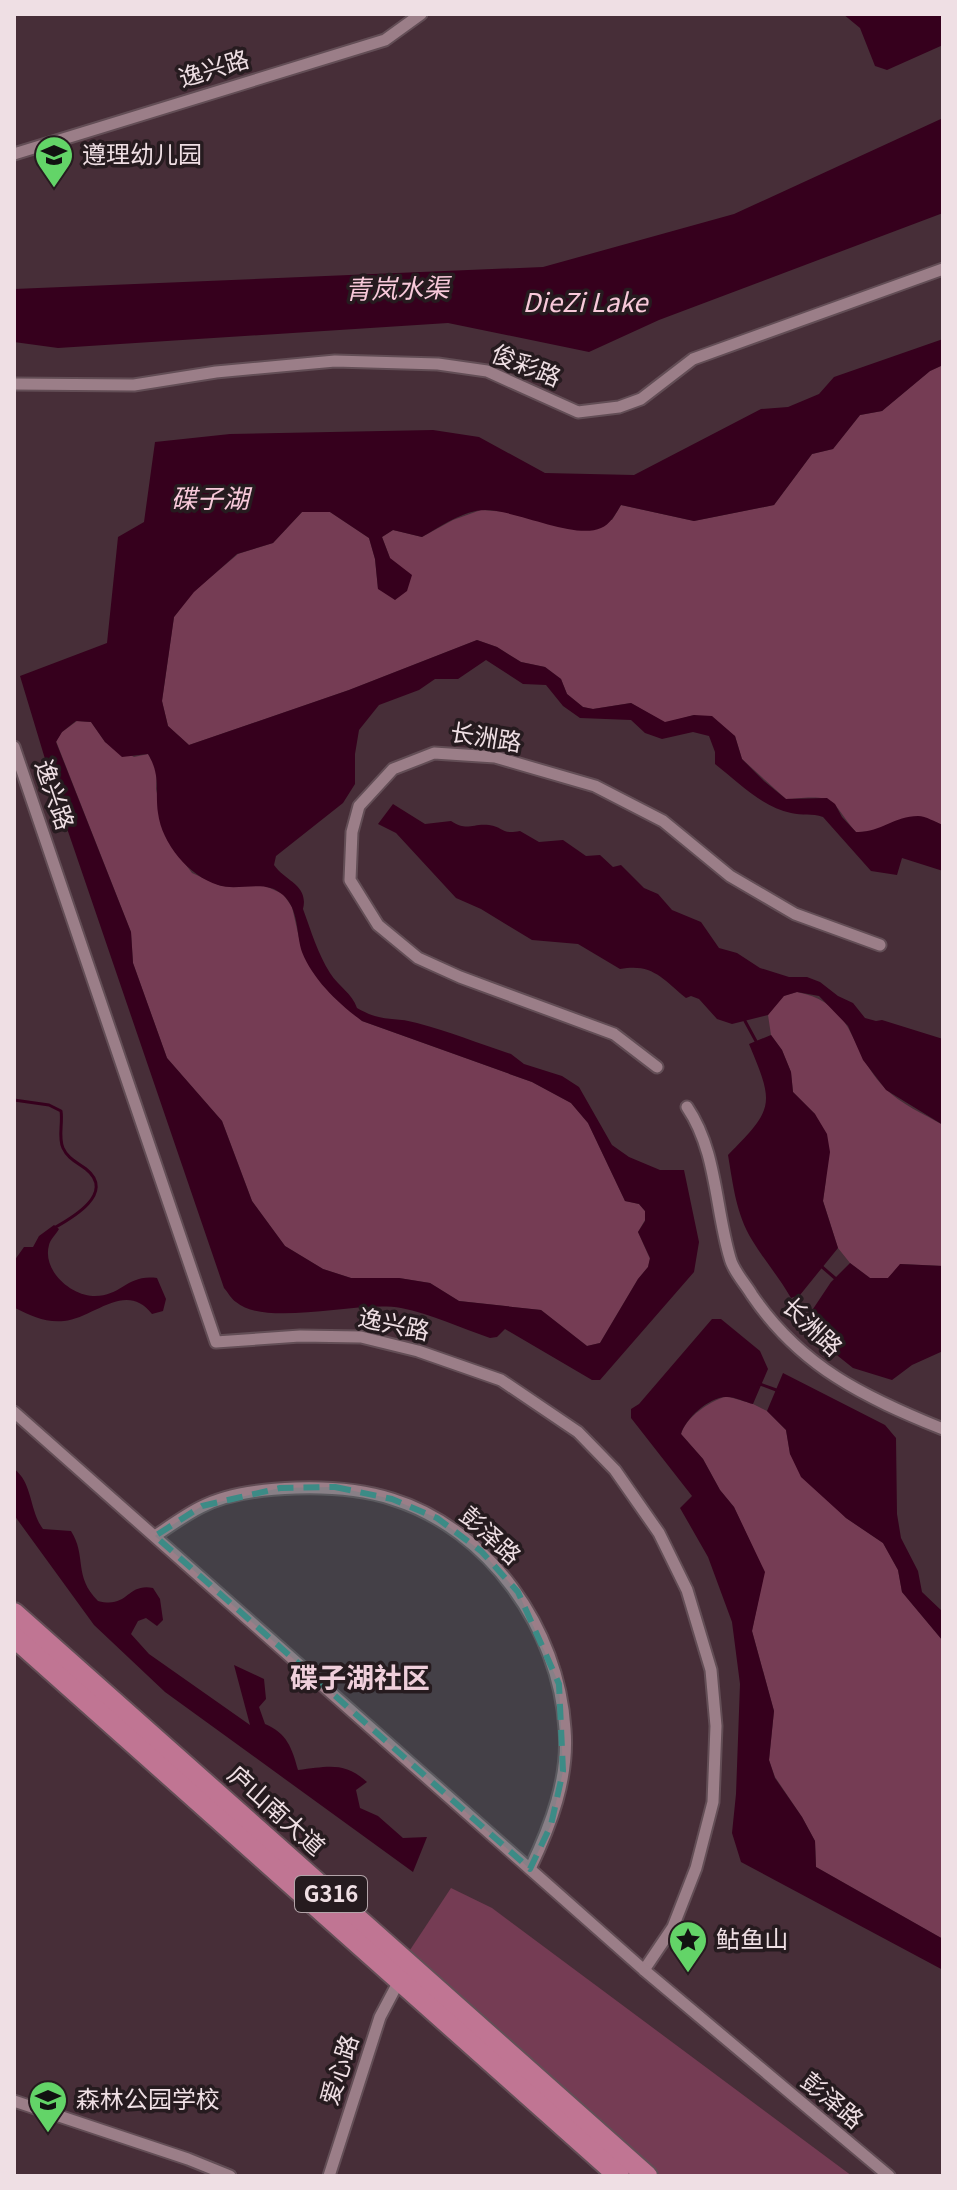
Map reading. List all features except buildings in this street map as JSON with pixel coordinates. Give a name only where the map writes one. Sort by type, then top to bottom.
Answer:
[{"type":"highway","name":"庐山南大道","points":[[14,1613],[647,2176]]},
{"type":"highway","name":"庐山南大道","points":[[14,1637],[619,2176]]},
{"type":"street","name":"逸兴路","points":[[14,154],[385,40],[421,14]]},
{"type":"street","name":"俊彩路","points":[[14,384],[134,385],[216,372],[335,361],[438,364],[487,371],[578,412],[619,407],[641,399],[693,359],[943,269]]},
{"type":"street","name":"逸兴路","points":[[14,747],[216,1342],[300,1336],[361,1337],[418,1351],[501,1380],[578,1432],[615,1470],[659,1533],[687,1590],[711,1670],[716,1726],[713,1802],[696,1868],[673,1927],[644,1970]]},
{"type":"street","name":"长洲路","points":[[657,1067],[614,1034],[460,977],[418,958],[378,925],[350,880],[352,832],[359,806],[393,769],[434,753],[495,757],[595,786],[663,821],[730,876],[795,914],[880,945]]},
{"type":"street","name":"长洲路","points":[[687,1107],[702,1136],[712,1168],[731,1263],[781,1333],[832,1376],[943,1429]]},
{"type":"street","name":"彭泽路","points":[[14,1412],[644,1970],[889,2176]]},
{"type":"street","name":"彭泽路","points":[[155,1536],[202,1506],[240,1494],[280,1488],[335,1487],[392,1499],[415,1508],[437,1518],[481,1551],[518,1592],[543,1641],[559,1684],[566,1730],[563,1771],[551,1825],[530,1869]]},
{"type":"street","name":"爱心路","points":[[329,2176],[380,2017],[399,1981]]},
{"type":"street","points":[[14,2101],[230,2176]]},
{"type":"highlighted area","points":[[335,1487],[392,1499],[437,1518],[481,1551],[518,1592],[559,1684],[563,1771],[551,1825],[530,1869],[155,1536],[202,1506],[280,1488]]},
{"type":"shaded area","points":[[943,365],[943,825],[915,818],[880,829],[856,832],[836,806],[826,799],[786,799],[742,759],[735,736],[694,715],[665,723],[631,703],[593,709],[583,707],[567,694],[561,679],[545,667],[521,662],[497,647],[477,640],[349,690],[189,745],[168,726],[162,701],[174,617],[193,592],[238,554],[273,543],[302,512],[330,512],[369,538],[378,589],[390,558],[382,537],[393,530],[422,537],[453,520],[481,510],[612,520],[621,505],[694,521],[774,505],[812,454],[833,449],[860,415],[882,411],[930,371]]},
{"type":"shaded area","points":[[77,721],[91,722],[105,742],[134,757],[148,754],[157,769],[156,789],[167,840],[192,873],[221,886],[263,885],[283,894],[292,907],[302,951],[362,1021],[532,1082],[571,1103],[588,1123],[625,1201],[639,1204],[645,1211],[645,1220],[638,1232],[650,1259],[600,1343],[587,1346],[541,1310],[459,1301],[430,1283],[399,1278],[351,1278],[323,1269],[285,1246],[252,1201],[222,1121],[167,1058],[133,963],[131,932],[56,741]]},
{"type":"shaded area","points":[[797,992],[831,1007],[850,1031],[873,1074],[891,1094],[943,1125],[943,1266],[901,1264],[888,1278],[870,1278],[850,1263],[838,1248],[823,1201],[826,1179],[815,1114],[793,1092],[791,1072],[782,1050],[771,1035],[768,1015],[783,996]]},
{"type":"shaded area","points":[[726,1396],[767,1411],[786,1430],[790,1454],[846,1518],[883,1543],[898,1570],[902,1592],[943,1641],[943,1939],[816,1867],[815,1841],[775,1777],[769,1760],[774,1711],[752,1631],[764,1572],[734,1507],[720,1490],[703,1459],[681,1434],[688,1421],[699,1411]]},
{"type":"shaded area","points":[[451,1888],[492,1908],[852,2176],[661,2176],[408,1953]]},
{"type":"water","points":[[843,14],[943,14],[943,45],[887,70],[875,66],[860,28]]},
{"type":"water","name":"DieZi Lake","points":[[943,118],[943,213],[659,320],[589,352],[448,323],[58,348],[14,342],[14,289],[543,267],[734,214]]},
{"type":"water","name":"碟子湖","points":[[943,339],[943,365],[930,371],[882,411],[860,415],[833,449],[812,454],[774,505],[694,521],[621,505],[608,524],[590,531],[561,528],[513,514],[485,510],[461,516],[422,537],[393,530],[382,537],[390,558],[412,575],[407,591],[395,600],[378,589],[369,538],[330,512],[302,512],[273,543],[237,554],[194,592],[174,617],[162,701],[168,726],[189,745],[349,690],[477,640],[497,647],[521,662],[545,667],[561,679],[567,694],[583,707],[593,709],[631,703],[665,722],[694,715],[712,716],[735,736],[742,759],[786,799],[827,798],[856,832],[918,816],[943,825],[943,871],[902,858],[897,875],[871,871],[823,817],[780,810],[751,793],[715,764],[715,752],[709,736],[693,732],[662,739],[645,733],[631,720],[580,718],[563,706],[546,685],[523,684],[486,660],[458,679],[435,679],[419,690],[379,705],[359,730],[355,784],[343,803],[276,856],[274,865],[303,894],[303,909],[326,966],[357,1008],[374,1016],[429,1026],[511,1054],[524,1064],[562,1076],[579,1087],[612,1145],[629,1157],[660,1170],[684,1170],[699,1242],[694,1272],[600,1380],[592,1380],[505,1329],[497,1337],[490,1338],[401,1308],[361,1307],[269,1313],[236,1302],[224,1288],[58,802],[20,676],[107,643],[118,537],[144,522],[155,442],[230,434],[433,430],[479,437],[545,473],[634,475],[761,409],[788,407],[819,394],[834,377]],"holes":[[[76,721],[91,722],[105,742],[122,757],[148,754],[156,776],[161,825],[171,847],[187,866],[218,885],[268,887],[283,895],[292,907],[307,962],[328,991],[353,1014],[362,1021],[532,1082],[571,1103],[588,1123],[625,1201],[639,1204],[645,1211],[645,1221],[638,1232],[650,1258],[648,1267],[600,1343],[587,1346],[541,1310],[459,1301],[430,1283],[399,1278],[351,1278],[323,1269],[285,1246],[252,1201],[222,1121],[167,1058],[133,963],[131,932],[56,742],[62,732]]]},
{"type":"water","points":[[393,804],[425,824],[451,821],[466,827],[489,825],[506,831],[520,831],[539,842],[563,840],[586,856],[600,855],[613,867],[621,865],[644,888],[658,894],[672,910],[701,922],[719,948],[737,953],[760,968],[820,982],[853,1003],[865,1018],[882,1020],[943,1039],[943,1125],[886,1090],[863,1060],[848,1026],[819,996],[797,992],[784,996],[768,1015],[732,1024],[717,1019],[699,999],[686,998],[649,970],[620,969],[578,944],[532,940],[481,909],[456,898],[396,833],[378,824]]},
{"type":"water","points":[[771,1035],[782,1050],[791,1072],[793,1092],[815,1114],[827,1134],[830,1152],[823,1201],[838,1248],[800,1295],[791,1298],[742,1220],[728,1155],[755,1126],[766,1104],[763,1080],[749,1044]]},
{"type":"water","points":[[54,1225],[59,1229],[49,1245],[48,1254],[54,1272],[67,1286],[93,1296],[111,1293],[138,1279],[157,1278],[166,1299],[163,1311],[152,1314],[142,1304],[121,1300],[75,1318],[51,1321],[15,1308],[14,1261],[24,1247],[33,1247],[39,1236]]},
{"type":"water","points":[[850,1263],[870,1278],[888,1278],[900,1264],[943,1266],[943,1351],[912,1365],[892,1380],[853,1368],[838,1356],[813,1309],[831,1282]]},
{"type":"water","points":[[712,1319],[721,1319],[760,1351],[768,1369],[753,1404],[730,1397],[713,1400],[693,1415],[681,1434],[703,1459],[720,1490],[734,1507],[765,1572],[752,1631],[774,1711],[769,1760],[775,1778],[815,1841],[816,1867],[943,1939],[943,1970],[741,1862],[732,1833],[740,1684],[732,1622],[708,1557],[680,1508],[692,1496],[631,1418],[631,1409],[639,1404]]},
{"type":"water","points":[[783,1373],[885,1425],[896,1438],[897,1514],[901,1538],[918,1571],[922,1592],[943,1612],[943,1641],[902,1592],[898,1570],[883,1543],[846,1518],[801,1477],[790,1454],[786,1430],[767,1411]]},
{"type":"water","points":[[14,1469],[25,1482],[43,1529],[71,1531],[76,1540],[85,1583],[98,1601],[116,1602],[137,1589],[153,1588],[160,1599],[163,1620],[157,1626],[146,1618],[138,1621],[131,1634],[149,1654],[250,1725],[234,1665],[264,1679],[266,1699],[259,1707],[265,1724],[288,1742],[298,1770],[335,1767],[359,1775],[367,1782],[356,1790],[360,1808],[378,1816],[403,1838],[427,1837],[413,1872],[165,1692],[94,1625],[14,1515]]},
{"type":"waterway","points":[[745,1021],[757,1043]]},
{"type":"waterway","points":[[14,1100],[49,1105],[61,1111],[63,1148],[94,1178],[94,1196],[88,1204],[54,1228]]},
{"type":"waterway","points":[[821,1266],[836,1279]]},
{"type":"waterway","points":[[760,1384],[779,1391]]},
{"type":"place","name":"遵理幼儿园","points":[[54,189]]},
{"type":"place","name":"鲇鱼山","points":[[688,1974]]},
{"type":"place","name":"森林公园学校","points":[[48,2134]]},
{"type":"district","name":"碟子湖社区","points":[[360,1678]]},
{"type":"water label","name":"青岚水渠","points":[[397,289]]}]
